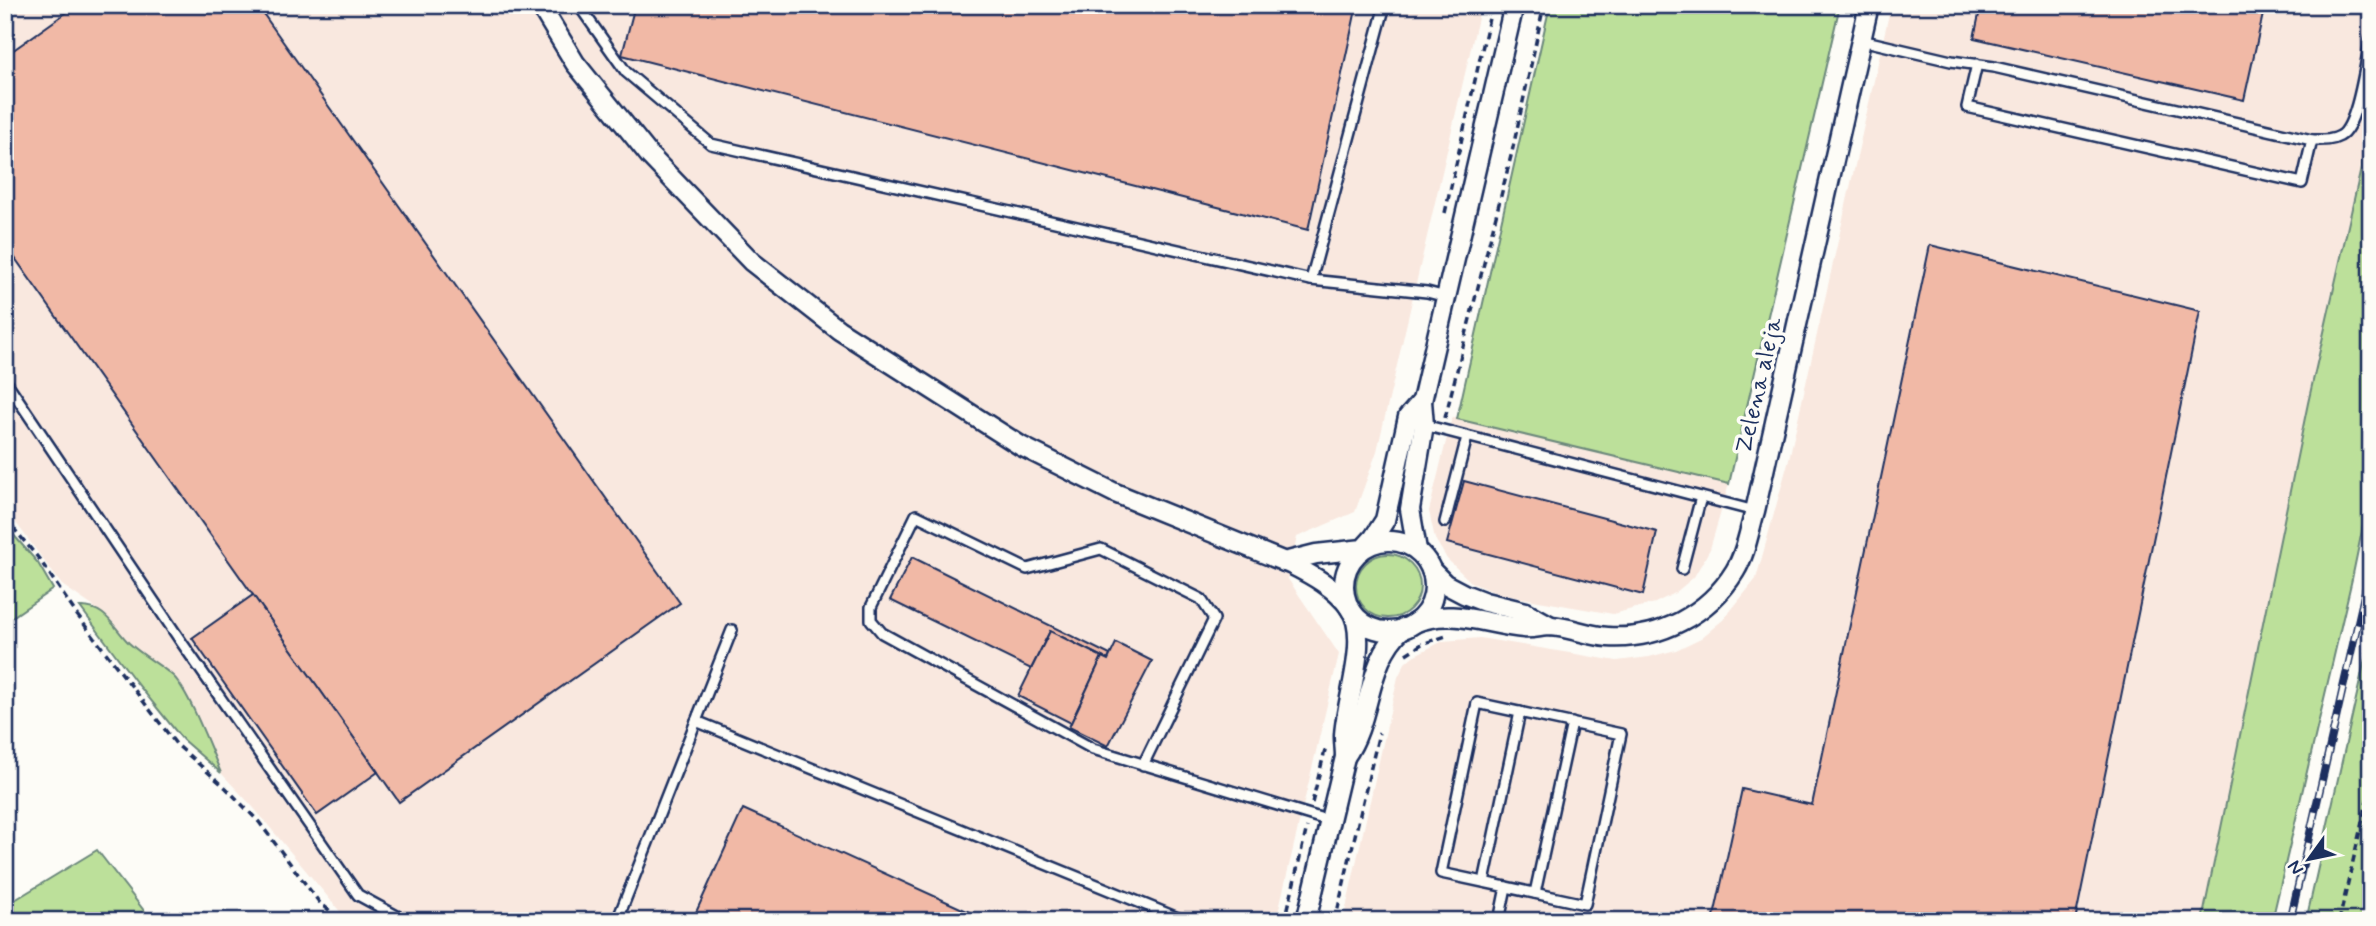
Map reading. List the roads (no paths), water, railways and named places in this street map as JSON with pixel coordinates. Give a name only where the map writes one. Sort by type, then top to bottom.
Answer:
[{"type":"street","points":[[540,5],[575,63],[650,156],[752,262],[839,330],[1021,446],[1115,494],[1312,575],[1351,609]]},
{"type":"street","name":"Zelena aleja","points":[[1345,757],[1357,741],[1378,664],[1386,646],[1430,606],[1434,582],[1426,559],[1417,550],[1410,509],[1424,425],[1422,401],[1514,5]]},
{"type":"street","name":"Zelena aleja","points":[[1351,609],[1359,618],[1380,630],[1409,626],[1435,616],[1460,616],[1525,628],[1551,626],[1606,637],[1623,637],[1656,632],[1684,620],[1708,603],[1736,570],[1755,511],[1869,5]]},
{"type":"street","name":"Zelena aleja","points":[[1306,921],[1345,757],[1344,734],[1357,659],[1358,640],[1346,599],[1345,577],[1349,566],[1385,520],[1408,417],[1422,401]]},
{"type":"street","points":[[1284,562],[1395,541],[1417,550]]},
{"type":"street","name":"Zelena aleja","points":[[1431,570],[1445,584],[1464,594],[1525,612],[1551,626]]},
{"type":"lane","points":[[583,5],[582,10],[626,72],[711,144],[1311,280],[1427,292],[1446,297]]},
{"type":"lane","points":[[1311,280],[1385,5]]},
{"type":"lane","points":[[1861,40],[2312,140],[2329,140],[2347,131],[2353,116],[2371,37]]},
{"type":"lane","points":[[1976,64],[1967,107],[2302,183],[2312,140]]},
{"type":"lane","points":[[5,380],[183,643],[359,895],[406,921]]},
{"type":"lane","points":[[1424,425],[1755,511]]},
{"type":"lane","points":[[1445,522],[1467,437]]},
{"type":"lane","points":[[1682,569],[1702,497]]},
{"type":"lane","points":[[1143,765],[1214,619],[1201,599],[1101,549],[1027,569],[916,515],[871,607],[871,620],[882,633],[1093,750],[1310,816],[1330,821]]},
{"type":"lane","points":[[617,921],[732,630]]},
{"type":"lane","points":[[1477,703],[1520,712],[1620,734],[1585,904],[1441,873],[1477,703]]},
{"type":"lane","points":[[1484,882],[1520,712]]},
{"type":"lane","points":[[696,721],[1185,921]]},
{"type":"lane","points":[[1535,893],[1572,723]]},
{"type":"lane","points":[[1499,921],[1506,887]]},
{"type":"railway","points":[[2290,921],[2371,565]]}]
